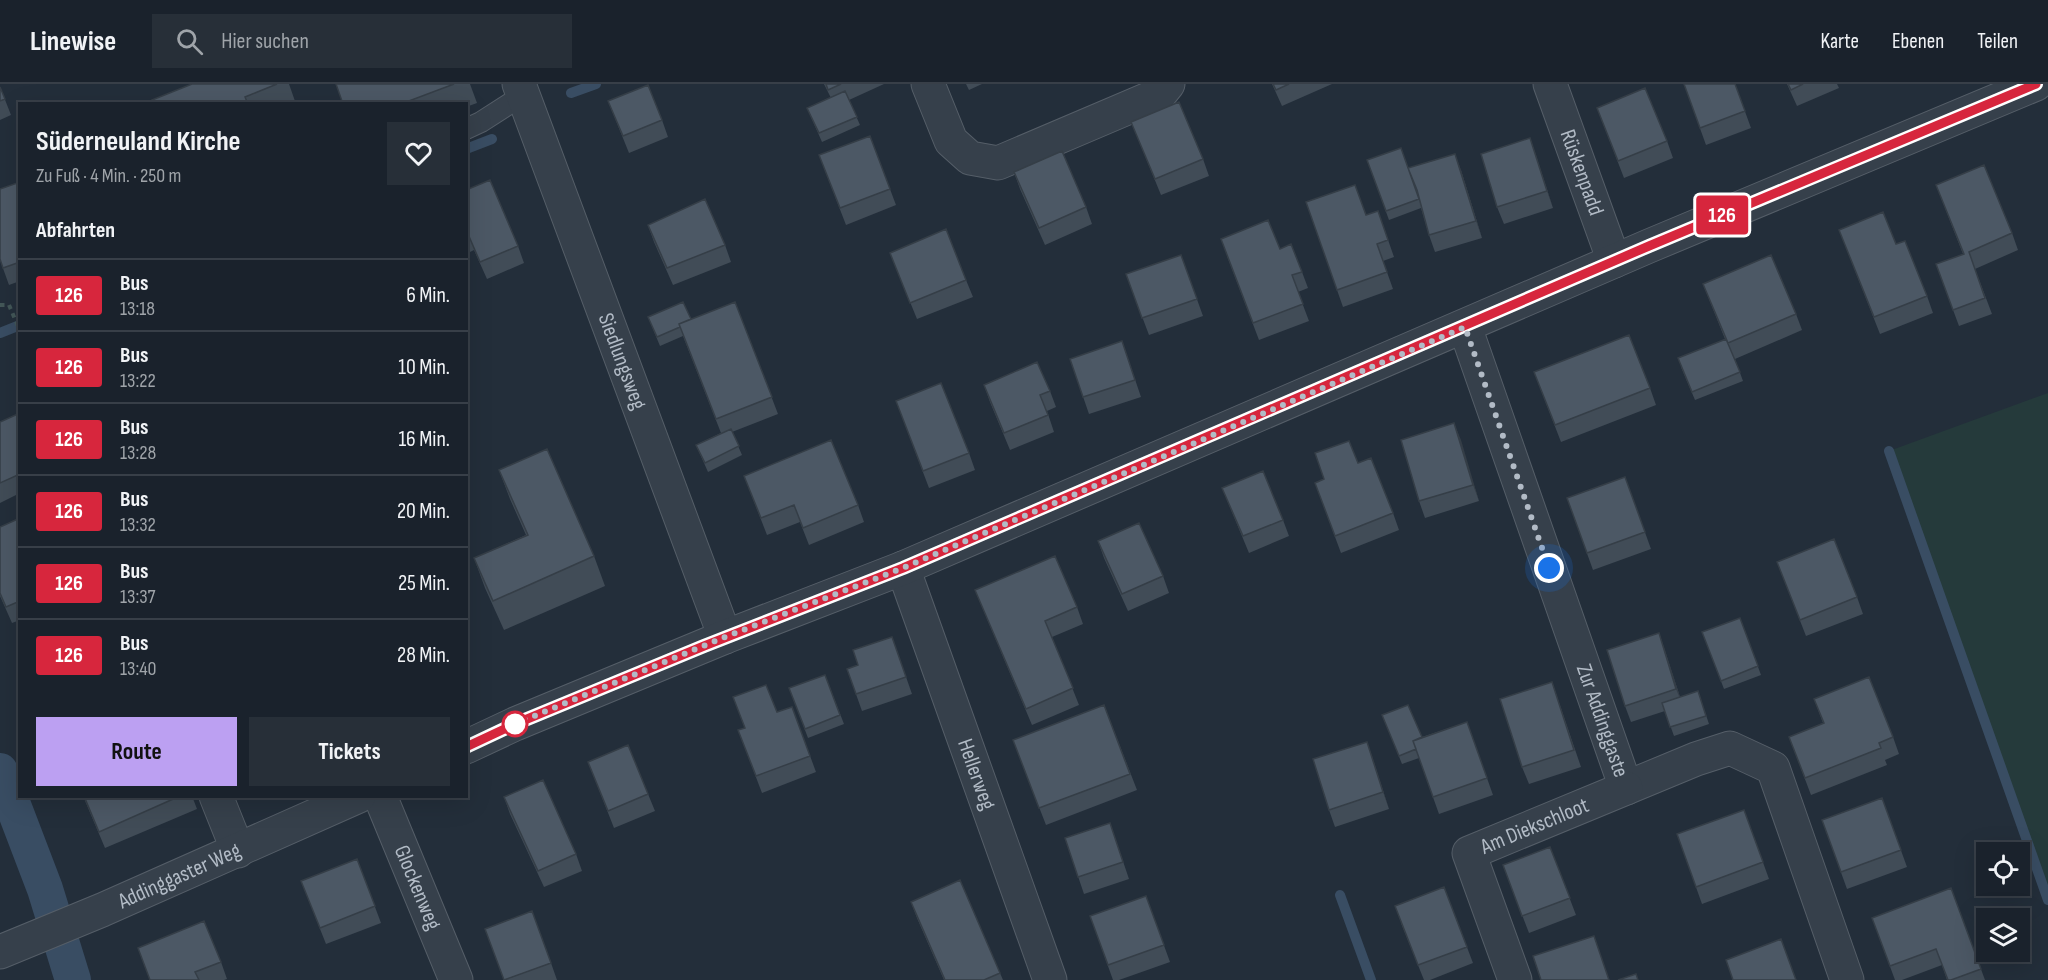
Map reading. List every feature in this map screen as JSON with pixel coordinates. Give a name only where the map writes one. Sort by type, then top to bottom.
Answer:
[{"type":"street","points":[[928,84],[951,141],[970,158],[998,163],[1160,94],[1168,84]]},
{"type":"street","name":"Rüskenpadd","points":[[1550,84],[1614,261]]},
{"type":"street","points":[[468,746],[515,724],[725,637],[903,568],[1614,261],[2036,84]]},
{"type":"street","name":"Siedlungsweg","points":[[521,90],[725,637]]},
{"type":"street","name":"Zur Addinggaste","points":[[1465,327],[1626,788],[1696,759],[1730,748],[1773,768],[1847,980]]},
{"type":"street","name":"Hellerweg","points":[[903,568],[1050,980]]},
{"type":"street","name":"Am Diekschloot","points":[[1515,980],[1469,853],[1626,788]]},
{"type":"street","points":[[217,798],[238,851]]},
{"type":"street","name":"Addinggaster Weg","points":[[13,947],[238,851],[355,798]]},
{"type":"street","name":"Glockenweg","points":[[381,798],[456,980]]},
{"type":"lane","points":[[468,128],[481,122],[521,90]]},
{"type":"path","points":[[0,305],[9,305],[18,326]]},
{"type":"green space","points":[[2048,393],[2048,895],[2030,842],[1889,451]]},
{"type":"building","points":[[192,84],[277,84],[245,97],[247,102],[152,102],[152,100]]},
{"type":"building","points":[[336,84],[454,84],[406,102],[342,102]]},
{"type":"building","points":[[826,84],[841,84],[828,90]]},
{"type":"building","points":[[1273,84],[1289,84],[1276,90]]},
{"type":"building","points":[[1684,84],[1735,84],[1745,111],[1700,128]]},
{"type":"building","points":[[1788,84],[1803,84],[1791,90]]},
{"type":"building","points":[[648,85],[662,120],[623,136],[608,101]]},
{"type":"building","points":[[0,87],[5,99],[0,101]]},
{"type":"building","points":[[1645,88],[1667,141],[1618,161],[1597,108]]},
{"type":"building","points":[[845,91],[857,117],[819,133],[807,108]]},
{"type":"building","points":[[1179,102],[1203,159],[1155,179],[1131,122]]},
{"type":"building","points":[[870,136],[890,189],[840,208],[819,155]]},
{"type":"building","points":[[1530,138],[1547,191],[1497,207],[1481,154]]},
{"type":"building","points":[[1401,148],[1419,199],[1386,211],[1367,160]]},
{"type":"building","points":[[1062,151],[1086,207],[1039,228],[1014,172]]},
{"type":"building","points":[[1455,154],[1476,221],[1429,235],[1417,190],[1408,168]]},
{"type":"building","points":[[1984,165],[2012,233],[1969,252],[1985,298],[1953,310],[1936,264],[1964,254],[1936,185]]},
{"type":"building","points":[[490,180],[518,246],[480,262],[468,234],[468,189]]},
{"type":"building","points":[[18,183],[18,263],[3,268],[0,259],[0,189]]},
{"type":"building","points":[[1355,185],[1366,215],[1378,211],[1388,240],[1377,244],[1387,272],[1337,290],[1306,202]]},
{"type":"building","points":[[705,199],[725,245],[667,268],[648,225]]},
{"type":"building","points":[[1883,212],[1896,244],[1905,241],[1927,296],[1874,317],[1839,230]]},
{"type":"building","points":[[1268,220],[1280,249],[1291,244],[1302,272],[1292,275],[1303,304],[1253,323],[1221,239]]},
{"type":"building","points":[[946,229],[966,280],[910,303],[890,253]]},
{"type":"building","points":[[1181,255],[1197,299],[1142,318],[1126,274]]},
{"type":"building","points":[[1771,255],[1796,314],[1728,343],[1703,284]]},
{"type":"building","points":[[683,302],[691,319],[679,324],[680,327],[657,337],[648,317]]},
{"type":"building","points":[[735,302],[772,397],[716,419],[679,324]]},
{"type":"building","points":[[1629,335],[1650,388],[1555,425],[1534,372]]},
{"type":"building","points":[[1726,339],[1740,372],[1692,392],[1678,358]]},
{"type":"building","points":[[1122,341],[1135,380],[1083,397],[1070,359]]},
{"type":"building","points":[[1037,362],[1050,391],[1040,395],[1048,415],[1004,433],[984,385]]},
{"type":"building","points":[[941,383],[969,453],[923,471],[896,401]]},
{"type":"building","points":[[18,414],[18,475],[0,483],[0,422]]},
{"type":"building","points":[[1454,423],[1473,485],[1419,501],[1401,440]]},
{"type":"building","points":[[731,429],[739,446],[705,463],[696,445]]},
{"type":"building","points":[[831,440],[858,505],[803,528],[794,505],[761,518],[744,476]]},
{"type":"building","points":[[1349,441],[1358,463],[1371,458],[1393,513],[1335,536],[1315,483],[1324,479],[1315,453]]},
{"type":"building","points":[[547,449],[594,556],[493,601],[474,558],[528,535],[499,470]]},
{"type":"building","points":[[1263,471],[1283,520],[1243,536],[1222,488]]},
{"type":"building","points":[[1625,477],[1645,532],[1587,553],[1567,498]]},
{"type":"building","points":[[18,519],[18,602],[6,607],[0,593],[0,527]]},
{"type":"building","points":[[1139,523],[1163,576],[1122,594],[1098,541]]},
{"type":"building","points":[[1834,539],[1857,597],[1800,620],[1777,562]]},
{"type":"building","points":[[1055,556],[1077,607],[1045,621],[1073,688],[1026,709],[975,590]]},
{"type":"building","points":[[1740,618],[1758,666],[1721,681],[1702,632]]},
{"type":"building","points":[[1659,633],[1676,689],[1625,706],[1607,650]]},
{"type":"building","points":[[892,637],[906,677],[856,694],[847,669],[858,665],[853,650]]},
{"type":"building","points":[[825,675],[840,715],[805,729],[789,688]]},
{"type":"building","points":[[1869,677],[1893,737],[1879,743],[1881,748],[1805,778],[1789,737],[1824,723],[1814,699]]},
{"type":"building","points":[[1552,682],[1574,750],[1522,767],[1500,699]]},
{"type":"building","points":[[766,685],[777,712],[792,707],[810,756],[756,776],[738,730],[745,728],[733,697]]},
{"type":"building","points":[[1698,691],[1706,716],[1670,727],[1662,703]]},
{"type":"building","points":[[1104,705],[1130,774],[1039,808],[1013,740]]},
{"type":"building","points":[[1408,705],[1422,737],[1413,741],[1416,749],[1399,756],[1382,715]]},
{"type":"building","points":[[1467,722],[1487,778],[1433,797],[1413,741]]},
{"type":"building","points":[[1367,742],[1383,792],[1329,810],[1313,759]]},
{"type":"building","points":[[628,745],[648,794],[608,811],[588,762]]},
{"type":"building","points":[[543,780],[576,854],[538,871],[504,797]]},
{"type":"building","points":[[85,798],[176,798],[99,832]]},
{"type":"building","points":[[1882,798],[1901,850],[1841,872],[1822,820]]},
{"type":"building","points":[[1744,810],[1763,862],[1696,887],[1677,834]]},
{"type":"building","points":[[1110,823],[1123,862],[1078,877],[1065,838]]},
{"type":"building","points":[[1550,847],[1570,898],[1522,916],[1503,865]]},
{"type":"building","points":[[357,859],[375,906],[320,928],[301,881]]},
{"type":"building","points":[[960,880],[1000,973],[984,980],[945,980],[911,902]]},
{"type":"building","points":[[1444,887],[1467,947],[1418,965],[1395,906]]},
{"type":"building","points":[[1951,888],[1976,956],[1976,962],[1978,962],[1981,969],[1948,980],[1936,949],[1890,966],[1872,918]]},
{"type":"building","points":[[1146,896],[1164,945],[1108,965],[1090,916]]},
{"type":"building","points":[[532,911],[551,963],[504,980],[485,929]]},
{"type":"building","points":[[204,921],[221,962],[195,972],[199,980],[150,980],[138,948]]},
{"type":"building","points":[[1594,936],[1609,980],[1541,980],[1533,956]]},
{"type":"building","points":[[1781,939],[1796,980],[1733,980],[1726,960]]},
{"type":"building","points":[[1636,974],[1638,980],[1618,980]]},
{"type":"waterway","points":[[571,93],[596,84]]},
{"type":"waterway","points":[[468,148],[492,139]]},
{"type":"waterway","points":[[0,333],[18,326]]},
{"type":"waterway","points":[[1889,451],[2048,900]]},
{"type":"waterway","points":[[0,771],[45,889],[73,980]]},
{"type":"waterway","points":[[1340,895],[1371,980]]},
{"type":"bus line","name":"126","points":[[468,746],[515,724],[704,646],[903,568],[1649,246],[2036,84]]},
{"type":"route","points":[[515,724],[725,637],[903,568],[1465,327],[1549,568]]}]
